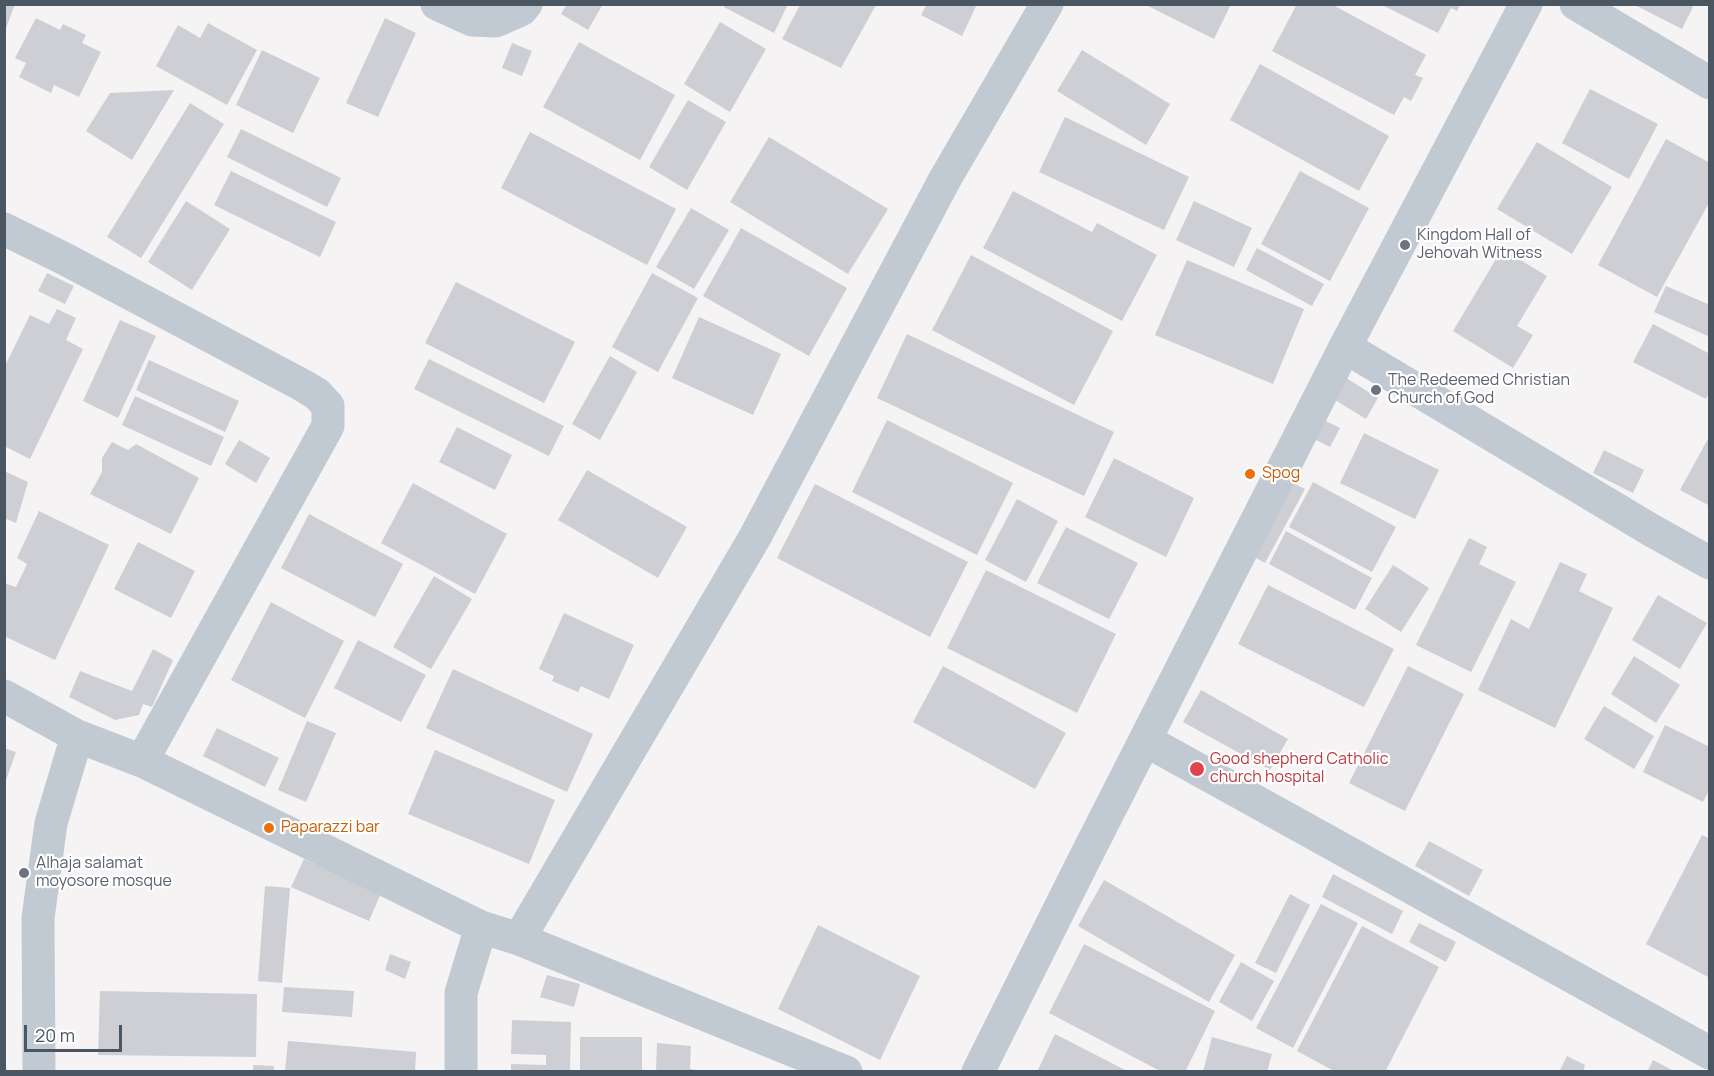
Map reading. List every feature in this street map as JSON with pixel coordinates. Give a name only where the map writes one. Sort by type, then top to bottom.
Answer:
[{"type":"street","points":[[437,4],[472,20],[496,21],[521,10],[526,4]]},
{"type":"street","points":[[519,939],[755,537],[945,179],[1047,4]]},
{"type":"street","points":[[978,1071],[1346,347],[1526,4]]},
{"type":"street","points":[[1576,4],[1710,83]]},
{"type":"street","points":[[4,229],[302,385],[317,394],[328,406],[328,426],[142,761]]},
{"type":"street","points":[[1346,347],[1710,563]]},
{"type":"street","points":[[4,696],[77,736],[142,761],[481,927],[519,939],[846,1071]]},
{"type":"street","points":[[39,1071],[38,918],[51,823],[77,736]]},
{"type":"street","points":[[1145,740],[1710,1053]]},
{"type":"street","points":[[461,1071],[461,993],[481,927]]},
{"type":"building","points":[[4,4],[15,4],[5,31],[4,31]]},
{"type":"building","points":[[567,4],[603,4],[588,30],[561,14]]},
{"type":"building","points":[[725,4],[788,4],[774,33],[724,7]]},
{"type":"building","points":[[927,4],[977,4],[962,36],[921,15]]},
{"type":"building","points":[[1144,4],[1231,4],[1214,39]]},
{"type":"building","points":[[1297,4],[1331,4],[1426,55],[1415,75],[1423,78],[1411,101],[1404,97],[1394,115],[1272,51]]},
{"type":"building","points":[[1633,4],[1688,4],[1693,7],[1682,29]]},
{"type":"building","points":[[800,5],[876,5],[841,68],[782,39]]},
{"type":"building","points":[[1382,5],[1460,5],[1457,11],[1451,8],[1438,33]]},
{"type":"building","points":[[36,18],[60,30],[63,24],[86,35],[82,43],[101,52],[79,97],[54,85],[51,93],[19,77],[26,63],[15,58]]},
{"type":"building","points":[[385,18],[416,33],[378,117],[346,103]]},
{"type":"building","points":[[720,22],[766,49],[730,112],[684,84]]},
{"type":"building","points":[[208,23],[257,50],[227,105],[156,66],[178,25],[200,38]]},
{"type":"building","points":[[579,42],[675,95],[640,160],[543,107]]},
{"type":"building","points":[[512,43],[532,51],[522,76],[502,68]]},
{"type":"building","points":[[262,50],[320,78],[293,133],[236,105]]},
{"type":"building","points":[[1082,50],[1170,104],[1146,145],[1057,91]]},
{"type":"building","points":[[1260,64],[1389,136],[1359,191],[1230,120]]},
{"type":"building","points":[[1590,89],[1658,124],[1629,179],[1562,143]]},
{"type":"building","points":[[174,90],[132,160],[86,131],[110,93]]},
{"type":"building","points":[[688,100],[726,122],[687,190],[649,167]]},
{"type":"building","points":[[190,103],[224,124],[141,258],[107,237]]},
{"type":"building","points":[[1065,117],[1189,177],[1164,230],[1039,172]]},
{"type":"building","points":[[241,129],[341,178],[327,207],[227,157]]},
{"type":"building","points":[[530,132],[676,209],[647,265],[501,188]]},
{"type":"building","points":[[769,137],[888,209],[848,274],[730,202]]},
{"type":"building","points":[[1666,139],[1710,163],[1710,201],[1657,297],[1598,265]]},
{"type":"building","points":[[1537,142],[1612,187],[1572,254],[1497,209]]},
{"type":"building","points":[[231,171],[336,222],[320,257],[214,205]]},
{"type":"building","points":[[1300,171],[1369,208],[1330,281],[1261,244]]},
{"type":"building","points":[[1013,191],[1092,232],[1097,223],[1157,255],[1122,321],[983,248]]},
{"type":"building","points":[[186,201],[230,229],[192,290],[148,262]]},
{"type":"building","points":[[1194,201],[1252,228],[1234,267],[1176,240]]},
{"type":"building","points":[[691,208],[729,230],[694,289],[656,267]]},
{"type":"building","points":[[741,228],[847,288],[809,356],[703,296]]},
{"type":"building","points":[[1257,248],[1324,284],[1312,306],[1246,270]]},
{"type":"building","points":[[1502,249],[1547,276],[1517,326],[1533,335],[1513,368],[1453,331]]},
{"type":"building","points":[[971,255],[1113,331],[1074,405],[932,330]]},
{"type":"building","points":[[1187,260],[1304,309],[1273,384],[1155,335]]},
{"type":"building","points":[[47,273],[74,286],[65,304],[38,291]]},
{"type":"building","points":[[652,273],[698,298],[658,372],[612,347]]},
{"type":"building","points":[[456,282],[575,342],[544,403],[425,343]]},
{"type":"building","points":[[1666,286],[1710,305],[1710,337],[1654,312]]},
{"type":"building","points":[[57,309],[76,318],[66,340],[83,349],[30,459],[4,446],[4,368],[30,315],[49,324]]},
{"type":"building","points":[[699,317],[781,354],[753,415],[672,378]]},
{"type":"building","points":[[120,320],[156,336],[118,418],[83,401]]},
{"type":"building","points":[[1653,324],[1710,354],[1710,391],[1706,399],[1633,362]]},
{"type":"building","points":[[907,334],[1114,432],[1084,496],[877,398]]},
{"type":"building","points":[[610,356],[637,372],[600,440],[572,424]]},
{"type":"building","points":[[429,359],[564,426],[549,456],[414,389]]},
{"type":"building","points":[[149,360],[239,401],[225,432],[136,390]]},
{"type":"building","points":[[1340,374],[1378,398],[1366,419],[1327,395]]},
{"type":"building","points":[[135,396],[224,437],[211,466],[122,425]]},
{"type":"building","points":[[1320,418],[1340,428],[1330,447],[1310,437]]},
{"type":"building","points":[[887,420],[1013,483],[977,555],[852,492]]},
{"type":"building","points":[[457,427],[512,455],[495,490],[439,462]]},
{"type":"building","points":[[1364,433],[1439,470],[1415,519],[1340,483]]},
{"type":"building","points":[[1710,435],[1710,506],[1680,490]]},
{"type":"building","points":[[239,440],[270,458],[256,483],[225,464]]},
{"type":"building","points":[[112,442],[128,450],[136,444],[199,478],[171,534],[90,494],[102,472],[102,458]]},
{"type":"building","points":[[1604,450],[1644,470],[1633,493],[1593,473]]},
{"type":"building","points":[[1114,458],[1194,498],[1166,557],[1085,517]]},
{"type":"building","points":[[587,470],[687,527],[658,578],[558,520]]},
{"type":"building","points":[[4,471],[28,482],[16,523],[4,518]]},
{"type":"building","points":[[1283,478],[1305,489],[1265,563],[1243,551]]},
{"type":"building","points":[[1313,482],[1396,527],[1372,572],[1289,527]]},
{"type":"building","points":[[413,483],[507,534],[475,594],[381,543]]},
{"type":"building","points":[[815,484],[968,562],[930,637],[777,558]]},
{"type":"building","points":[[1017,499],[1058,521],[1026,582],[985,560]]},
{"type":"building","points":[[39,511],[109,545],[55,660],[4,636],[4,583],[16,587],[27,564],[17,558]]},
{"type":"building","points":[[309,514],[403,564],[375,617],[281,568]]},
{"type":"building","points":[[1066,527],[1138,563],[1109,619],[1037,583]]},
{"type":"building","points":[[1286,531],[1372,578],[1355,610],[1269,564]]},
{"type":"building","points":[[1469,538],[1487,547],[1479,564],[1516,582],[1471,672],[1416,645]]},
{"type":"building","points":[[138,542],[195,571],[171,618],[114,589]]},
{"type":"building","points":[[1560,562],[1587,574],[1579,591],[1613,608],[1555,728],[1478,690],[1511,619],[1529,629]]},
{"type":"building","points":[[1393,565],[1429,588],[1401,632],[1365,609]]},
{"type":"building","points":[[986,570],[1116,634],[1077,713],[947,648]]},
{"type":"building","points":[[434,576],[472,599],[431,669],[393,647]]},
{"type":"building","points":[[1268,585],[1394,649],[1364,707],[1238,644]]},
{"type":"building","points":[[1658,595],[1707,623],[1680,669],[1632,640]]},
{"type":"building","points":[[271,602],[344,641],[305,718],[231,680]]},
{"type":"building","points":[[564,613],[634,645],[609,699],[581,686],[578,692],[552,681],[554,676],[539,669]]},
{"type":"building","points":[[358,640],[426,675],[401,722],[334,688]]},
{"type":"building","points":[[153,649],[173,660],[152,707],[143,704],[139,715],[115,720],[69,697],[80,671],[132,691]]},
{"type":"building","points":[[1634,656],[1680,685],[1656,723],[1611,694]]},
{"type":"building","points":[[943,666],[1066,733],[1035,789],[913,722]]},
{"type":"building","points":[[1408,666],[1464,694],[1405,811],[1349,783]]},
{"type":"building","points":[[453,669],[593,734],[567,792],[426,728]]},
{"type":"building","points":[[1201,690],[1288,739],[1270,770],[1183,722]]},
{"type":"building","points":[[1604,706],[1654,736],[1634,769],[1584,739]]},
{"type":"building","points":[[307,721],[336,733],[306,802],[278,790]]},
{"type":"building","points":[[1665,725],[1710,747],[1710,788],[1703,802],[1643,772]]},
{"type":"building","points":[[217,728],[279,758],[265,787],[203,756]]},
{"type":"building","points":[[4,748],[16,752],[5,783],[4,783]]},
{"type":"building","points":[[435,750],[555,800],[529,864],[408,814]]},
{"type":"building","points":[[1702,835],[1710,839],[1710,978],[1646,944]]},
{"type":"building","points":[[1429,841],[1483,870],[1469,896],[1415,866]]},
{"type":"building","points":[[304,859],[381,893],[369,921],[291,887]]},
{"type":"building","points":[[1333,874],[1403,911],[1392,934],[1322,897]]},
{"type":"building","points":[[1104,880],[1235,955],[1209,1002],[1078,926]]},
{"type":"building","points":[[265,886],[290,888],[282,983],[258,981]]},
{"type":"building","points":[[1290,894],[1310,905],[1276,973],[1255,963]]},
{"type":"building","points":[[1321,904],[1358,923],[1293,1048],[1256,1028]]},
{"type":"building","points":[[1419,923],[1456,942],[1446,962],[1409,942]]},
{"type":"building","points":[[818,925],[920,976],[880,1060],[778,1009]]},
{"type":"building","points":[[1362,926],[1439,967],[1385,1072],[1336,1072],[1297,1051]]},
{"type":"building","points":[[1084,944],[1215,1011],[1185,1072],[1162,1072],[1049,1013]]},
{"type":"building","points":[[390,954],[411,962],[405,979],[385,970]]},
{"type":"building","points":[[1241,962],[1274,981],[1252,1021],[1219,1002]]},
{"type":"building","points":[[547,975],[580,984],[574,1007],[540,997]]},
{"type":"building","points":[[284,987],[354,991],[352,1017],[282,1012]]},
{"type":"building","points":[[100,991],[257,994],[256,1057],[98,1055]]},
{"type":"building","points":[[512,1020],[571,1022],[570,1072],[511,1072],[511,1064],[546,1065],[546,1055],[511,1054]]},
{"type":"building","points":[[1055,1034],[1129,1072],[1037,1072]]},
{"type":"building","points":[[580,1037],[642,1037],[642,1072],[580,1072]]},
{"type":"building","points":[[1212,1037],[1272,1054],[1267,1072],[1203,1072]]},
{"type":"building","points":[[288,1041],[416,1052],[415,1072],[285,1072]]},
{"type":"building","points":[[657,1043],[691,1046],[690,1069],[697,1070],[697,1072],[656,1072]]},
{"type":"building","points":[[1567,1056],[1585,1065],[1583,1072],[1559,1072]]},
{"type":"building","points":[[1653,1060],[1676,1072],[1647,1072]]},
{"type":"building","points":[[253,1065],[274,1066],[274,1072],[253,1072]]},
{"type":"place","name":"Kingdom Hall of Jehovah Witness","points":[[1405,245]]},
{"type":"place","name":"The Redeemed Christian Church of God","points":[[1376,390]]},
{"type":"place","name":"Spog","points":[[1250,474]]},
{"type":"place","name":"Good shepherd Catholic church hospital","points":[[1197,769]]},
{"type":"place","name":"Paparazzi bar","points":[[269,828]]},
{"type":"place","name":"Alhaja salamat moyosore mosque","points":[[24,873]]}]
